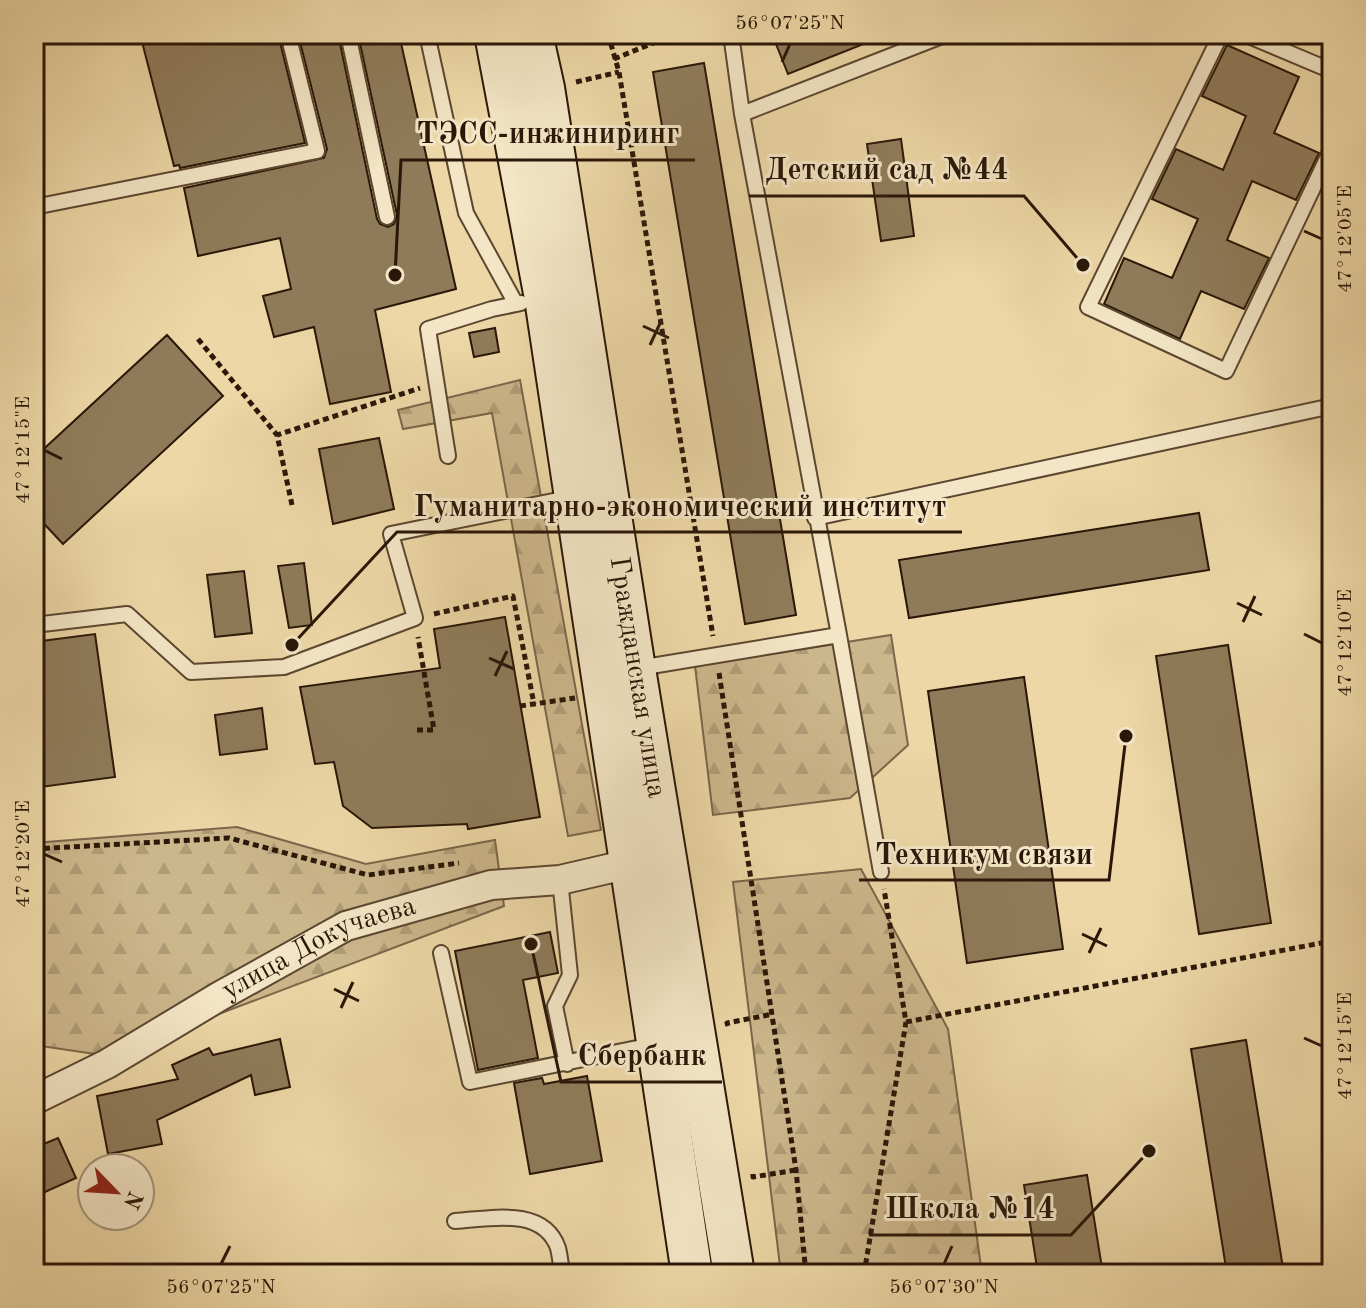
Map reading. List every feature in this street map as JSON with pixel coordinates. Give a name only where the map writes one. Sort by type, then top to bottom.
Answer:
[{"type":"main road","name":"Гражданская улица","points":[[509,36],[530,301],[573,497],[692,1274]]},
{"type":"main road","name":"Гражданская улица","points":[[509,36],[544,88],[734,1274]]},
{"type":"street","name":"улица Докучаева","points":[[34,1100],[107,1064],[346,926],[491,885],[560,880],[629,864]]},
{"type":"lane","points":[[34,207],[317,151],[288,34]]},
{"type":"lane","points":[[348,34],[387,217]]},
{"type":"lane","points":[[427,34],[466,213],[530,301],[428,329],[448,456]]},
{"type":"lane","points":[[731,34],[742,114],[881,872]]},
{"type":"lane","points":[[742,114],[947,34]]},
{"type":"lane","points":[[1221,34],[1088,307],[1226,371],[1332,148]]},
{"type":"lane","points":[[1244,34],[1332,71]]},
{"type":"lane","points":[[815,518],[1332,406]]},
{"type":"lane","points":[[34,625],[127,614],[191,672],[284,667],[415,618],[391,534],[573,497]]},
{"type":"lane","points":[[635,669],[839,635]]},
{"type":"lane","points":[[560,880],[570,975],[555,1006],[567,1064]]},
{"type":"lane","points":[[441,953],[470,1082],[657,1044]]},
{"type":"lane","points":[[455,1221],[522,1218],[535,1221],[550,1234],[558,1248],[562,1274]]},
{"type":"path","points":[[614,59],[675,34]]},
{"type":"path","points":[[198,339],[277,435],[292,505]]},
{"type":"path","points":[[277,435],[436,383]]},
{"type":"path","points":[[417,730],[434,730],[415,618],[513,596],[534,704]]},
{"type":"path","points":[[520,706],[585,697]]},
{"type":"path","points":[[34,849],[229,838],[368,875],[473,861]]},
{"type":"path","points":[[864,1274],[906,1022],[881,872]]},
{"type":"path","points":[[906,1022],[1332,941]]},
{"type":"path","points":[[730,1037],[727,1023],[773,1014]]},
{"type":"path","points":[[751,1163],[753,1177],[796,1170]]},
{"type":"green space","points":[[520,380],[601,830],[568,836],[492,413],[403,429],[398,410]]},
{"type":"green space","points":[[891,635],[908,745],[850,798],[713,815],[695,666]]},
{"type":"green space","points":[[237,827],[366,864],[495,840],[504,906],[108,1056],[34,1045],[34,843]]},
{"type":"green space","points":[[861,869],[948,1029],[982,1274],[781,1274],[733,882]]},
{"type":"building","points":[[140,34],[278,34],[305,143],[180,168],[179,165],[174,166]]},
{"type":"building","points":[[298,34],[338,34],[377,219],[388,227],[394,224],[397,215],[358,34],[399,34],[456,289],[375,310],[391,392],[330,404],[314,327],[274,337],[263,296],[291,289],[280,238],[198,256],[184,188],[324,158],[327,149]]},
{"type":"building","points":[[772,34],[886,34],[886,35],[788,74]]},
{"type":"building","points":[[1227,45],[1299,77],[1274,133],[1319,153],[1296,200],[1252,181],[1227,240],[1269,258],[1244,309],[1201,291],[1180,339],[1104,304],[1124,258],[1172,278],[1198,219],[1152,199],[1176,149],[1223,170],[1246,116],[1202,96]]},
{"type":"building","points":[[704,63],[796,615],[745,624],[653,72]]},
{"type":"building","points":[[901,139],[914,236],[881,241],[867,144]]},
{"type":"building","points":[[495,328],[499,352],[474,357],[469,333]]},
{"type":"building","points":[[167,335],[223,396],[63,544],[34,513],[34,458]]},
{"type":"building","points":[[379,438],[394,509],[333,524],[319,449]]},
{"type":"building","points":[[1199,513],[1209,570],[909,618],[899,560]]},
{"type":"building","points":[[304,563],[312,625],[289,628],[278,566]]},
{"type":"building","points":[[244,571],[252,633],[215,637],[207,575]]},
{"type":"building","points":[[505,617],[540,817],[468,829],[467,824],[372,828],[343,806],[334,762],[315,764],[300,687],[440,668],[434,629]]},
{"type":"building","points":[[95,634],[115,777],[41,787],[34,737],[34,642]]},
{"type":"building","points":[[1228,645],[1271,923],[1199,934],[1156,656]]},
{"type":"building","points":[[1024,677],[1063,949],[967,963],[928,691]]},
{"type":"building","points":[[262,708],[267,749],[220,755],[215,715]]},
{"type":"building","points":[[550,932],[558,973],[523,980],[538,1058],[478,1070],[455,951]]},
{"type":"building","points":[[280,1039],[290,1087],[255,1095],[251,1075],[157,1120],[162,1144],[108,1152],[97,1096],[178,1079],[172,1065],[209,1048],[213,1055]]},
{"type":"building","points":[[1246,1040],[1284,1274],[1227,1274],[1191,1049]]},
{"type":"building","points":[[587,1076],[602,1161],[530,1174],[514,1083],[542,1078],[544,1084]]},
{"type":"building","points":[[58,1138],[76,1178],[34,1197],[34,1148]]},
{"type":"building","points":[[1087,1175],[1103,1274],[1038,1274],[1024,1185]]},
{"type":"place","name":"Детский сад №44","points":[[1083,265]]},
{"type":"place","name":"ТЭСС-инжиниринг","points":[[395,275]]},
{"type":"place","name":"Гуманитарно-экономический институт","points":[[292,645]]},
{"type":"place","name":"Техникум связи","points":[[1126,736]]},
{"type":"place","name":"Сбербанк","points":[[531,944]]},
{"type":"place","name":"Школа №14","points":[[1149,1151]]}]
